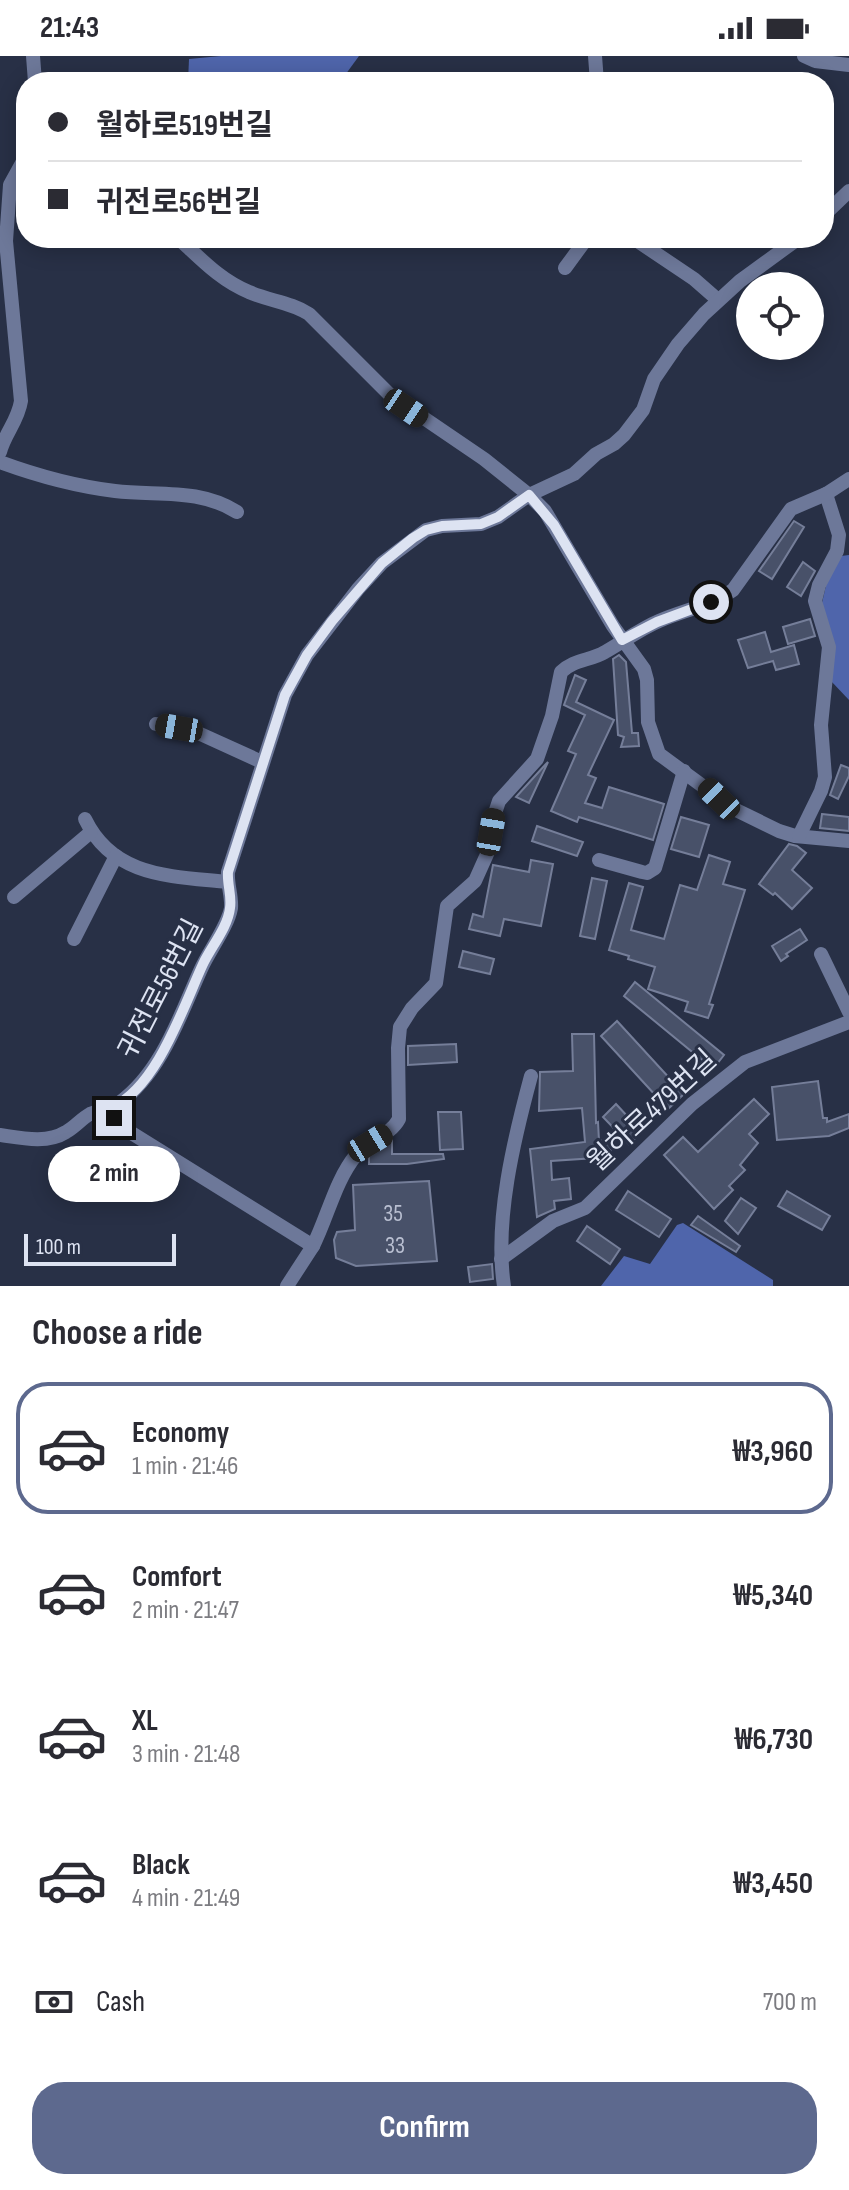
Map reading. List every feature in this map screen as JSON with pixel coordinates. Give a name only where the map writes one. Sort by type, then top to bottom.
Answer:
[{"type":"lane","points":[[804,56],[815,61],[849,65]]},
{"type":"lane","points":[[0,452],[2,442],[19,417],[21,401],[6,241],[10,185],[16,174]]},
{"type":"lane","points":[[834,205],[849,191]]},
{"type":"lane","points":[[189,248],[218,276],[253,294],[298,307],[309,314],[390,395],[484,459],[529,495],[554,525],[622,640],[644,669],[648,722],[659,754],[734,809],[779,831],[849,841]]},
{"type":"lane","points":[[565,268],[580,248]]},
{"type":"lane","points":[[648,248],[694,279],[718,300]]},
{"type":"lane","name":"귀전로56번길","points":[[0,1135],[44,1139],[58,1137],[86,1116],[112,1107],[144,1080],[169,1041],[228,916],[231,906],[227,882],[285,695],[307,655],[358,589],[382,563],[426,530],[481,524],[498,517],[529,495],[574,474],[624,435],[643,410],[654,379],[678,344],[718,300],[786,248]]},
{"type":"lane","points":[[0,462],[64,483],[116,491],[206,496],[237,512]]},
{"type":"lane","points":[[287,1286],[313,1246],[350,1163],[370,1143],[395,1126],[399,1119],[400,1027],[412,1008],[436,983],[447,906],[475,881],[488,852],[499,801],[537,759],[552,716],[561,672],[578,660],[605,652],[657,622],[711,602],[733,590],[791,509],[826,494],[849,479]]},
{"type":"lane","points":[[799,836],[825,777],[821,725],[829,647],[815,601],[819,585],[837,551],[839,535],[826,494]]},
{"type":"lane","points":[[156,724],[196,732],[262,762]]},
{"type":"lane","points":[[599,860],[647,873],[655,868],[684,771]]},
{"type":"lane","name":"귀전로56번길","points":[[14,897],[88,825],[107,850],[142,870],[227,882]]},
{"type":"lane","points":[[74,939],[116,856]]},
{"type":"lane","points":[[821,954],[849,1012]]},
{"type":"lane","name":"월하로479번길","points":[[501,1259],[553,1221],[591,1203],[682,1114],[738,1067],[849,1022]]},
{"type":"lane","points":[[504,1286],[501,1259],[511,1158],[531,1076]]},
{"type":"lane","points":[[112,1107],[117,1124],[313,1246]]},
{"type":"shaded area","points":[[221,56],[359,56],[347,72],[188,72],[189,59]]},
{"type":"shaded area","points":[[849,555],[849,700],[831,681],[822,603],[827,581],[841,556]]},
{"type":"shaded area","points":[[683,1223],[773,1280],[773,1286],[601,1286],[624,1256],[650,1264],[677,1225]]},
{"type":"building","points":[[794,521],[804,527],[772,579],[759,571]]},
{"type":"building","points":[[803,562],[815,571],[801,596],[787,587]]},
{"type":"building","points":[[810,619],[815,636],[788,644],[783,627]]},
{"type":"building","points":[[765,632],[771,652],[794,645],[799,664],[776,670],[773,661],[748,668],[738,640]]},
{"type":"building","points":[[619,655],[626,662],[632,733],[638,733],[639,746],[621,747],[624,737],[618,735],[613,659]]},
{"type":"building","points":[[575,675],[586,680],[576,702],[614,720],[588,775],[596,778],[585,803],[602,808],[609,787],[664,804],[653,840],[579,817],[577,822],[551,811],[576,754],[568,751],[585,715],[564,705]]},
{"type":"building","points":[[548,762],[529,803],[516,797],[545,765]]},
{"type":"building","points":[[841,765],[849,768],[849,776],[838,799],[830,795]]},
{"type":"building","points":[[822,814],[849,817],[849,831],[820,828]]},
{"type":"building","points":[[681,817],[709,825],[699,857],[671,849]]},
{"type":"building","points":[[537,826],[583,842],[577,856],[532,841]]},
{"type":"building","points":[[789,844],[806,853],[792,870],[812,888],[792,909],[775,893],[773,895],[759,884]]},
{"type":"building","points":[[709,855],[730,862],[723,884],[745,890],[709,1004],[713,1005],[708,1018],[685,1011],[688,1002],[648,989],[655,967],[609,950],[629,883],[643,887],[631,930],[664,939],[680,885],[697,890]]},
{"type":"building","points":[[531,860],[553,864],[541,926],[504,919],[500,936],[469,929],[473,914],[483,917],[493,865],[529,872]]},
{"type":"building","points":[[592,878],[607,881],[595,939],[580,936]]},
{"type":"building","points":[[800,929],[807,940],[781,961],[772,946]]},
{"type":"building","points":[[463,951],[494,959],[490,974],[459,967]]},
{"type":"building","points":[[635,982],[724,1055],[713,1069],[624,996]]},
{"type":"building","points":[[617,1021],[684,1094],[668,1109],[601,1036]]},
{"type":"building","points":[[572,1034],[594,1034],[596,1123],[599,1141],[610,1140],[611,1157],[551,1161],[552,1180],[569,1178],[571,1199],[554,1201],[555,1209],[537,1217],[530,1149],[585,1142],[582,1108],[539,1111],[540,1072],[573,1071]]},
{"type":"building","points":[[456,1044],[457,1062],[408,1065],[408,1046]]},
{"type":"building","points":[[818,1081],[823,1118],[827,1118],[827,1122],[849,1114],[849,1128],[829,1136],[777,1140],[772,1087]]},
{"type":"building","points":[[754,1099],[769,1114],[749,1134],[758,1143],[740,1165],[745,1170],[729,1186],[733,1190],[714,1209],[664,1155],[683,1137],[698,1152]]},
{"type":"building","points":[[616,1104],[642,1132],[629,1144],[603,1117]]},
{"type":"building","points":[[438,1112],[461,1112],[463,1149],[440,1150]]},
{"type":"building","points":[[392,1141],[392,1154],[443,1154],[444,1159],[407,1164],[369,1164],[369,1156]]},
{"type":"building","points":[[429,1181],[437,1261],[356,1266],[336,1258],[334,1240],[337,1232],[355,1230],[353,1185]]},
{"type":"building","points":[[628,1191],[671,1219],[659,1237],[616,1210]]},
{"type":"building","points":[[787,1191],[830,1216],[822,1230],[778,1206]]},
{"type":"building","points":[[741,1198],[756,1208],[738,1234],[725,1221]]},
{"type":"building","points":[[698,1216],[740,1246],[736,1252],[691,1225]]},
{"type":"building","points":[[587,1226],[620,1249],[610,1264],[577,1241]]},
{"type":"building","points":[[492,1264],[493,1279],[470,1282],[468,1267]]},
{"type":"route","points":[[114,1118],[112,1107],[144,1080],[169,1041],[228,916],[231,906],[228,872],[271,731],[295,674],[332,621],[382,563],[426,530],[481,524],[498,517],[529,495],[554,525],[622,640],[657,622],[711,602]]}]
